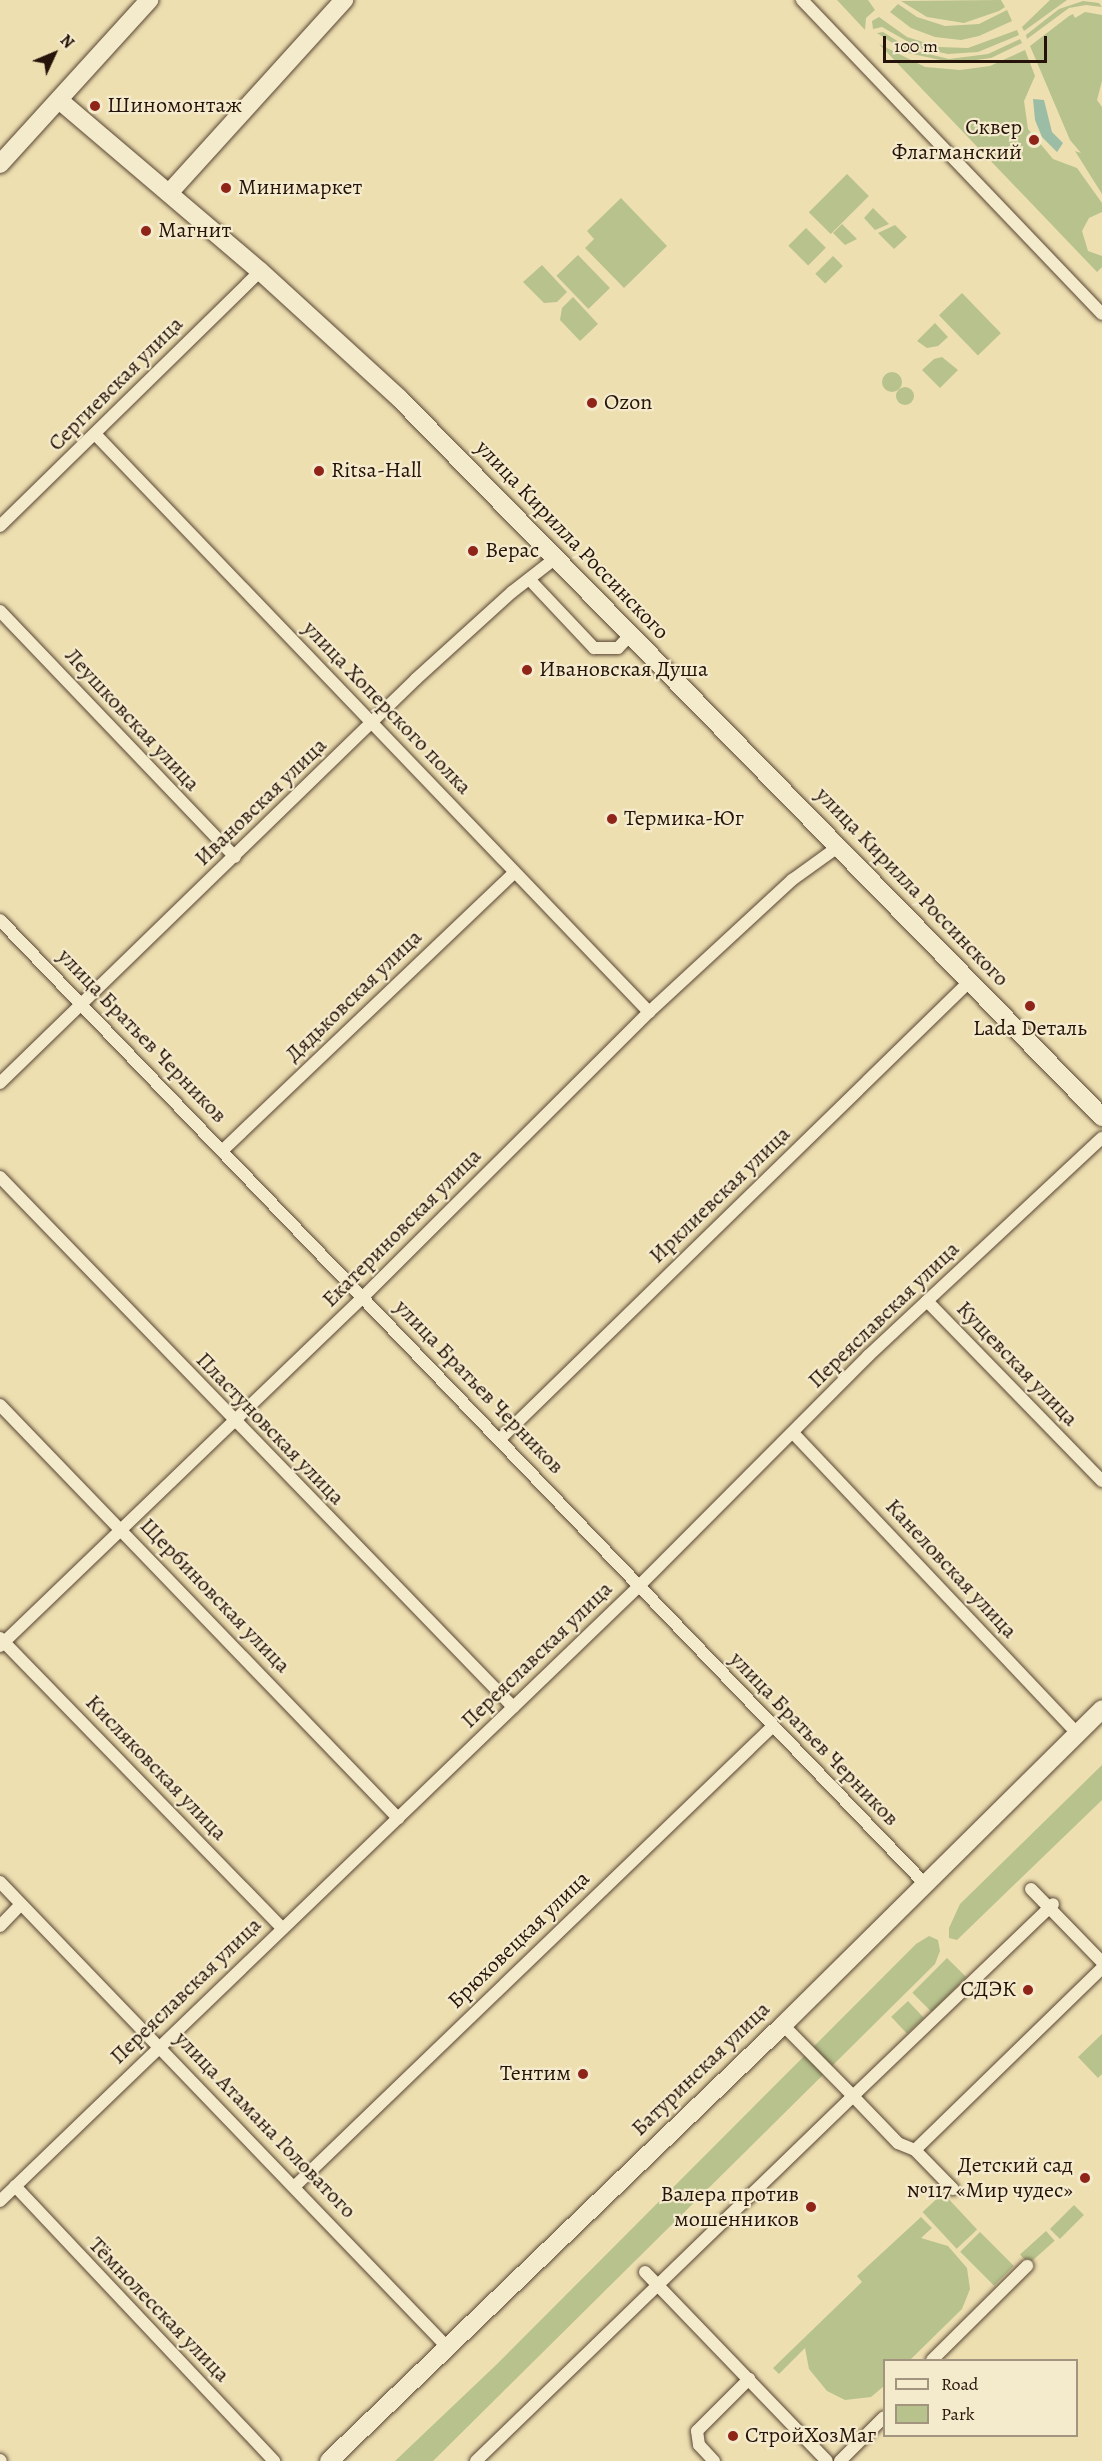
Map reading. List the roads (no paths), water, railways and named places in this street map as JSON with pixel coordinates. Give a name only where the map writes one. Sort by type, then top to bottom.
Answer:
[{"type":"main road","points":[[0,164],[149,0]]},
{"type":"main road","points":[[169,193],[344,0]]},
{"type":"main road","name":"улица Кирилла Россинского","points":[[59,100],[260,271],[399,398],[557,557],[1102,1117]]},
{"type":"main road","name":"Батуринская улица","points":[[329,2461],[783,2025],[1102,1709]]},
{"type":"street","points":[[802,0],[1102,314]]},
{"type":"street","name":"Сергиевская улица","points":[[0,526],[260,271]]},
{"type":"street","name":"улица Хоперского полка","points":[[95,434],[649,1012]]},
{"type":"street","name":"Ивановская улица","points":[[0,1083],[474,625],[557,557]]},
{"type":"street","points":[[529,579],[594,648],[618,648],[631,634]]},
{"type":"street","name":"Леушковская улица","points":[[0,611],[235,857]]},
{"type":"street","name":"Екатериновская улица","points":[[1,1642],[123,1531],[363,1297],[649,1012],[792,879],[838,847]]},
{"type":"street","name":"Дядьковская улица","points":[[223,1150],[514,873]]},
{"type":"street","name":"улица Братьев Черников","points":[[0,920],[926,1885]]},
{"type":"street","name":"Ирклиевская улица","points":[[500,1439],[970,981]]},
{"type":"street","name":"Переяславская улица","points":[[0,2201],[281,1928],[639,1586],[927,1301],[1102,1138]]},
{"type":"street","name":"Пластуновская улица","points":[[0,1177],[234,1423],[513,1707]]},
{"type":"street","name":"Кущевская улица","points":[[927,1301],[1102,1481]]},
{"type":"street","name":"Щербиновская улица","points":[[0,1405],[398,1818]]},
{"type":"street","name":"Канеловская улица","points":[[794,1434],[1077,1733]]},
{"type":"street","name":"Кисляковская улица","points":[[1,1642],[281,1928]]},
{"type":"street","name":"Брюховецкая улица","points":[[295,2186],[773,1726]]},
{"type":"street","name":"улица Атамана Головатого","points":[[0,1882],[295,2186],[448,2348]]},
{"type":"street","points":[[1031,1888],[1051,1905],[1102,1962]]},
{"type":"street","points":[[0,1926],[21,1904]]},
{"type":"street","points":[[476,2461],[1051,1905]]},
{"type":"street","points":[[915,2150],[1102,1968]]},
{"type":"street","points":[[783,2025],[898,2143],[915,2150],[953,2189]]},
{"type":"street","name":"Тёмнолесская улица","points":[[15,2186],[274,2461]]},
{"type":"street","points":[[934,2359],[1027,2266]]},
{"type":"street","points":[[645,2272],[827,2461]]},
{"type":"street","points":[[714,2461],[699,2445],[697,2431],[749,2379]]},
{"type":"street","points":[[840,2461],[883,2419]]},
{"type":"place","name":"Шиномонтаж","points":[[95,106]]},
{"type":"place","name":"Сквер Флагманский","points":[[1034,140]]},
{"type":"place","name":"Минимаркет","points":[[226,188]]},
{"type":"place","name":"Магнит","points":[[146,231]]},
{"type":"place","name":"Ozon","points":[[592,403]]},
{"type":"place","name":"Ritsa-Hall","points":[[319,471]]},
{"type":"place","name":"Верас","points":[[473,551]]},
{"type":"place","name":"Ивановская Душа","points":[[527,670]]},
{"type":"place","name":"Термика-Юг","points":[[612,819]]},
{"type":"place","name":"Lada Dеталь","points":[[1030,1006]]},
{"type":"place","name":"СДЭК","points":[[1028,1990]]},
{"type":"place","name":"Тентим","points":[[583,2074]]},
{"type":"place","name":"Детский сад №117 «Мир чудес»","points":[[1085,2178]]},
{"type":"place","name":"Валера против мошенников","points":[[811,2207]]},
{"type":"place","name":"СтройХозМаг","points":[[733,2436]]}]
